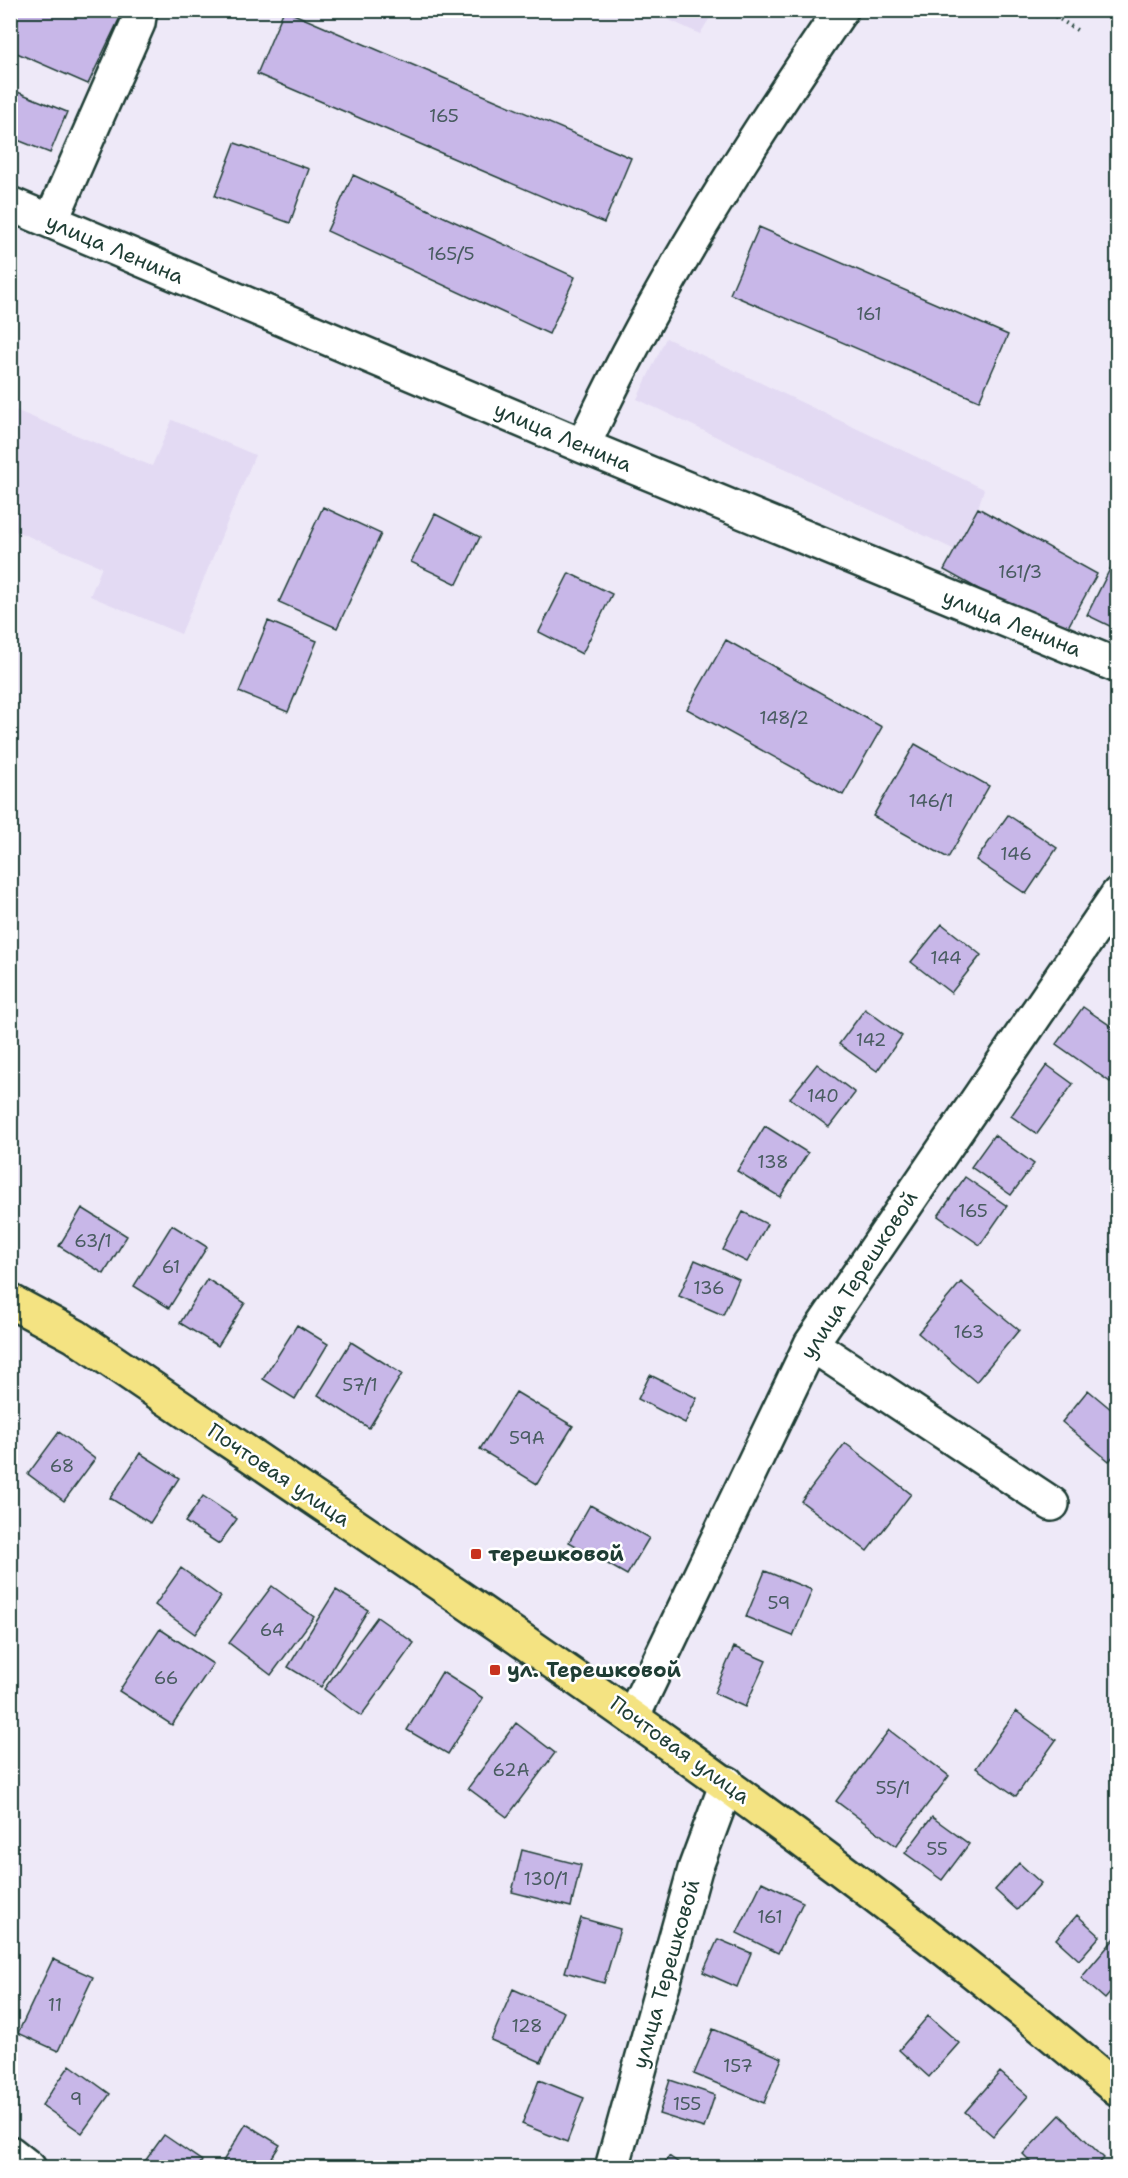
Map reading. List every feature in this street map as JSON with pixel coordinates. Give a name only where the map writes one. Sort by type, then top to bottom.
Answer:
[{"type":"main road","name":"Почтовая улица","points":[[10,1301],[75,1336],[633,1716],[907,1917],[1118,2090]]},
{"type":"street","points":[[51,222],[138,23],[140,10]]},
{"type":"street","points":[[583,446],[622,362],[754,137],[841,10]]},
{"type":"street","name":"улица Ленина","points":[[10,204],[583,446],[1118,666]]},
{"type":"street","name":"улица Терешковой","points":[[633,1716],[811,1344],[1118,894]]},
{"type":"street","points":[[811,1344],[1052,1504]]},
{"type":"street","name":"улица Терешковой","points":[[612,2168],[695,1869],[727,1783]]},
{"type":"street","points":[[10,2152],[29,2168]]},
{"type":"path","points":[[1045,10],[1080,32]]},
{"type":"shaded area","points":[[650,11],[714,11],[700,34]]},
{"type":"shaded area","points":[[666,338],[984,489],[978,508],[955,550],[637,399]]},
{"type":"shaded area","points":[[10,408],[152,466],[172,420],[255,455],[181,634],[90,596],[102,567],[11,529]]},
{"type":"building","points":[[10,10],[117,10],[122,13],[88,84],[10,50]]},
{"type":"building","points":[[284,10],[631,158],[604,223],[257,74]]},
{"type":"building","points":[[10,89],[67,112],[50,153],[10,137]]},
{"type":"building","points":[[235,143],[309,169],[290,223],[215,196]]},
{"type":"building","points":[[353,175],[575,277],[549,334],[327,231]]},
{"type":"building","points":[[759,227],[1008,335],[979,401],[730,294]]},
{"type":"building","points":[[323,507],[381,534],[337,628],[279,602]]},
{"type":"building","points":[[978,508],[1097,574],[1063,636],[944,570]]},
{"type":"building","points":[[435,514],[480,537],[457,584],[411,562]]},
{"type":"building","points":[[1114,561],[1118,563],[1118,630],[1087,615]]},
{"type":"building","points":[[569,573],[612,594],[582,654],[539,632]]},
{"type":"building","points":[[268,621],[317,641],[288,712],[239,692]]},
{"type":"building","points":[[726,640],[882,727],[843,795],[687,709]]},
{"type":"building","points":[[915,744],[989,786],[948,858],[873,816]]},
{"type":"building","points":[[1008,815],[1057,848],[1026,894],[976,860]]},
{"type":"building","points":[[942,924],[981,955],[951,993],[911,962]]},
{"type":"building","points":[[1083,1007],[1118,1031],[1118,1071],[1110,1082],[1056,1044]]},
{"type":"building","points":[[865,1009],[902,1036],[877,1071],[839,1044]]},
{"type":"building","points":[[817,1064],[855,1093],[829,1127],[790,1098]]},
{"type":"building","points":[[1047,1065],[1073,1084],[1037,1134],[1011,1116]]},
{"type":"building","points":[[765,1126],[808,1153],[780,1197],[737,1171]]},
{"type":"building","points":[[994,1135],[1034,1164],[1011,1195],[971,1167]]},
{"type":"building","points":[[965,1177],[1007,1206],[980,1245],[938,1216]]},
{"type":"building","points":[[82,1208],[127,1236],[104,1274],[59,1246]]},
{"type":"building","points":[[743,1212],[767,1224],[747,1262],[723,1250]]},
{"type":"building","points":[[172,1225],[207,1247],[169,1308],[134,1286]]},
{"type":"building","points":[[695,1260],[739,1279],[723,1315],[679,1296]]},
{"type":"building","points":[[207,1279],[245,1303],[218,1346],[180,1323]]},
{"type":"building","points":[[961,1282],[1019,1330],[976,1382],[918,1333]]},
{"type":"building","points":[[297,1325],[328,1344],[295,1399],[263,1379]]},
{"type":"building","points":[[351,1342],[402,1374],[369,1428],[318,1395]]},
{"type":"building","points":[[650,1375],[697,1398],[685,1423],[638,1399]]},
{"type":"building","points":[[1088,1390],[1118,1415],[1118,1451],[1109,1461],[1062,1422]]},
{"type":"building","points":[[516,1392],[573,1426],[537,1484],[480,1449]]},
{"type":"building","points":[[59,1432],[95,1459],[64,1501],[28,1474]]},
{"type":"building","points":[[845,1443],[911,1494],[867,1551],[801,1501]]},
{"type":"building","points":[[140,1453],[179,1478],[150,1523],[110,1498]]},
{"type":"building","points":[[203,1496],[237,1519],[219,1544],[185,1522]]},
{"type":"building","points":[[590,1505],[649,1538],[627,1575],[569,1542]]},
{"type":"building","points":[[181,1568],[221,1597],[195,1634],[155,1605]]},
{"type":"building","points":[[765,1571],[812,1590],[793,1636],[746,1617]]},
{"type":"building","points":[[272,1586],[314,1617],[271,1675],[229,1643]]},
{"type":"building","points":[[336,1590],[368,1610],[321,1687],[288,1667]]},
{"type":"building","points":[[377,1617],[414,1643],[361,1716],[324,1689]]},
{"type":"building","points":[[160,1629],[213,1664],[172,1725],[119,1691]]},
{"type":"building","points":[[734,1647],[766,1661],[745,1707],[714,1693]]},
{"type":"building","points":[[442,1672],[483,1698],[448,1754],[407,1730]]},
{"type":"building","points":[[1016,1711],[1056,1740],[1016,1796],[976,1768]]},
{"type":"building","points":[[516,1723],[555,1753],[507,1817],[468,1788]]},
{"type":"building","points":[[889,1730],[949,1776],[896,1846],[836,1801]]},
{"type":"building","points":[[932,1817],[969,1844],[942,1880],[905,1853]]},
{"type":"building","points":[[522,1850],[581,1865],[571,1907],[512,1892]]},
{"type":"building","points":[[1019,1863],[1041,1883],[1017,1910],[995,1890]]},
{"type":"building","points":[[762,1882],[803,1902],[778,1953],[737,1933]]},
{"type":"building","points":[[1077,1915],[1100,1936],[1079,1960],[1056,1939]]},
{"type":"building","points":[[581,1918],[620,1929],[604,1983],[565,1972]]},
{"type":"building","points":[[1115,1938],[1118,1940],[1118,1984],[1105,1999],[1081,1978]]},
{"type":"building","points":[[718,1939],[751,1953],[737,1987],[703,1972]]},
{"type":"building","points":[[53,1959],[93,1977],[58,2051],[18,2033]]},
{"type":"building","points":[[513,1989],[564,2012],[541,2062],[491,2040]]},
{"type":"building","points":[[928,2016],[959,2043],[929,2077],[899,2050]]},
{"type":"building","points":[[713,2029],[782,2058],[764,2103],[694,2074]]},
{"type":"building","points":[[70,2065],[110,2094],[82,2133],[42,2105]]},
{"type":"building","points":[[1000,2072],[1028,2096],[993,2136],[965,2112]]},
{"type":"building","points":[[539,2080],[584,2098],[567,2142],[522,2124]]},
{"type":"building","points":[[670,2080],[715,2095],[704,2128],[659,2114]]},
{"type":"building","points":[[1060,2115],[1104,2158],[1095,2168],[1037,2168],[1023,2154]]},
{"type":"building","points":[[246,2124],[280,2145],[265,2168],[232,2168],[223,2161]]},
{"type":"building","points":[[164,2135],[202,2161],[197,2168],[140,2168]]},
{"type":"building","points":[[669,2156],[686,2168],[661,2168]]},
{"type":"place","name":"терешковой","points":[[476,1554]]},
{"type":"place","name":"ул. Терешковой","points":[[495,1670]]}]
